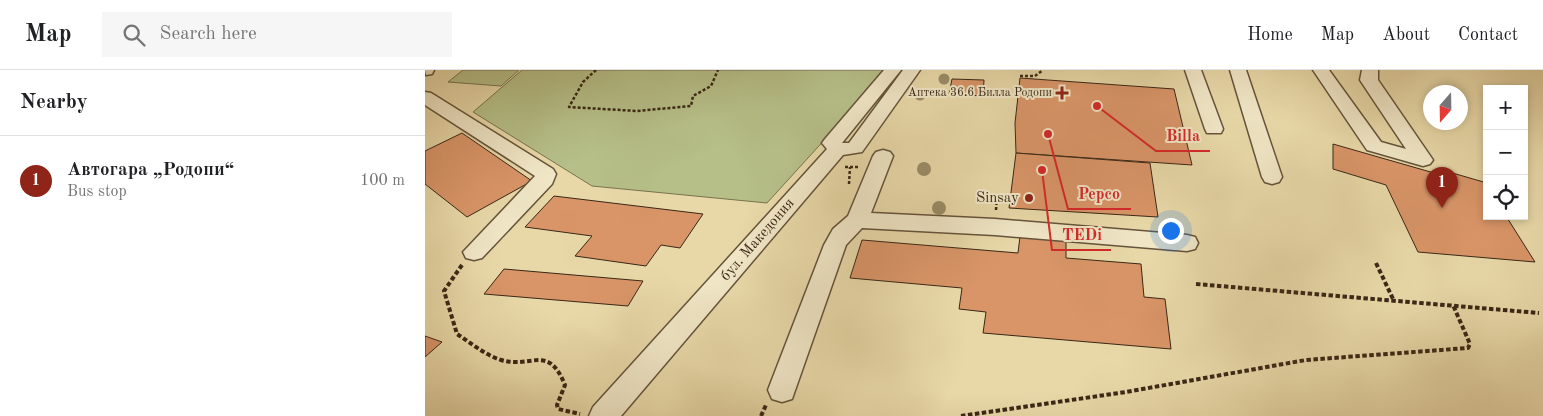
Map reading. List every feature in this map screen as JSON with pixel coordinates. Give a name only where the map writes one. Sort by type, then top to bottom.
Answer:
[{"type":"street","points":[[841,158],[832,143],[893,70]]},
{"type":"street","name":"бул. Македония","points":[[603,416],[841,158],[855,148],[912,70]]},
{"type":"street","points":[[1193,70],[1214,129]]},
{"type":"street","points":[[1238,70],[1272,177]]},
{"type":"street","points":[[1321,70],[1374,146],[1423,160],[1369,80],[1370,70]]},
{"type":"street","points":[[425,97],[547,174],[545,179],[474,252]]},
{"type":"street","points":[[782,390],[835,245],[841,235],[857,220],[883,156]]},
{"type":"street","points":[[857,220],[995,227],[1187,243]]},
{"type":"path","points":[[596,70],[583,82],[569,107],[637,111],[691,106],[693,96],[711,86],[718,70]]},
{"type":"path","points":[[1019,76],[1035,76],[1043,70]]},
{"type":"path","points":[[841,158],[864,167]]},
{"type":"path","points":[[474,252],[453,276],[444,291],[457,334],[502,361],[529,359],[553,363],[559,369],[565,385],[557,409],[588,416]]},
{"type":"path","points":[[1376,263],[1393,300]]},
{"type":"path","points":[[1195,284],[1539,313]]},
{"type":"path","points":[[961,416],[1126,392],[1306,360],[1468,348],[1470,344],[1453,305]]},
{"type":"green space","points":[[463,70],[519,70],[501,86],[448,82]]},
{"type":"green space","points":[[522,70],[888,70],[767,203],[592,186],[473,112]]},
{"type":"building","points":[[1020,78],[1174,89],[1192,165],[1016,153],[1015,123]]},
{"type":"building","points":[[952,79],[984,80],[983,96],[949,94]]},
{"type":"building","points":[[462,133],[532,181],[467,217],[425,184],[425,151]]},
{"type":"building","points":[[1333,144],[1448,177],[1449,172],[1483,182],[1483,220],[1509,220],[1535,262],[1418,252],[1386,185],[1333,169]]},
{"type":"building","points":[[1016,153],[1150,163],[1158,217],[1009,208]]},
{"type":"building","points":[[554,196],[703,214],[680,248],[661,245],[646,266],[575,256],[592,236],[525,227]]},
{"type":"building","points":[[1020,236],[1066,239],[1066,258],[1141,264],[1144,297],[1165,299],[1171,349],[983,333],[986,312],[959,309],[962,288],[850,278],[862,240],[1018,253]]},
{"type":"building","points":[[504,269],[643,281],[628,306],[484,294]]},
{"type":"building","points":[[425,336],[442,342],[425,357]]},
{"type":"place","name":"Аптека 36.6 Билла Родопи","points":[[1062,93]]},
{"type":"place","name":"Billa","points":[[1097,106]]},
{"type":"place","name":"Pepco","points":[[1048,134]]},
{"type":"place","name":"TEDi","points":[[1042,170]]},
{"type":"place","name":"Sinsay","points":[[1029,198]]},
{"type":"place","name":"Автогара „Родопи“","points":[[1442,208]]}]
